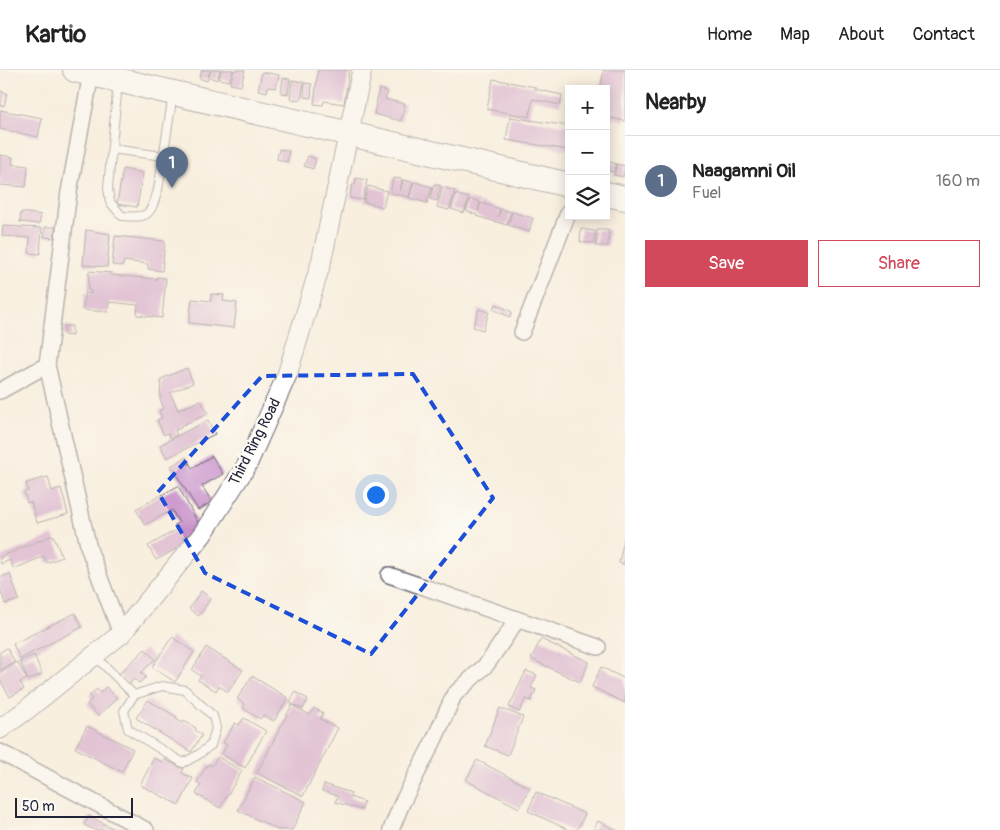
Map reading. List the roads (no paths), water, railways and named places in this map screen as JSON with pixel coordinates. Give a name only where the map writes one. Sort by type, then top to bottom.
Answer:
[{"type":"highway","points":[[83,72],[565,184]]},
{"type":"highway","points":[[610,195],[625,198]]},
{"type":"street","name":"Third Ring Road","points":[[0,729],[121,634],[202,535],[251,456],[287,375],[321,263],[362,70]]},
{"type":"street","points":[[83,72],[47,366],[89,549],[121,634]]},
{"type":"street","points":[[522,332],[566,220]]},
{"type":"street","points":[[0,390],[47,366]]},
{"type":"street","points":[[389,575],[598,647]]},
{"type":"street","points":[[391,830],[454,695],[487,664],[517,620]]},
{"type":"street","points":[[0,752],[146,830]]},
{"type":"lane","points":[[118,80],[108,188],[110,202],[122,216],[141,217],[149,213],[154,205],[173,93]]},
{"type":"lane","points":[[112,149],[163,156]]},
{"type":"lane","points":[[95,655],[134,695]]},
{"type":"lane","points":[[162,686],[185,690],[214,716],[216,728],[211,745],[198,755],[183,762],[128,729],[124,711],[134,695],[162,686]]},
{"type":"place","name":"Naagamni Oil","points":[[172,188]]}]
